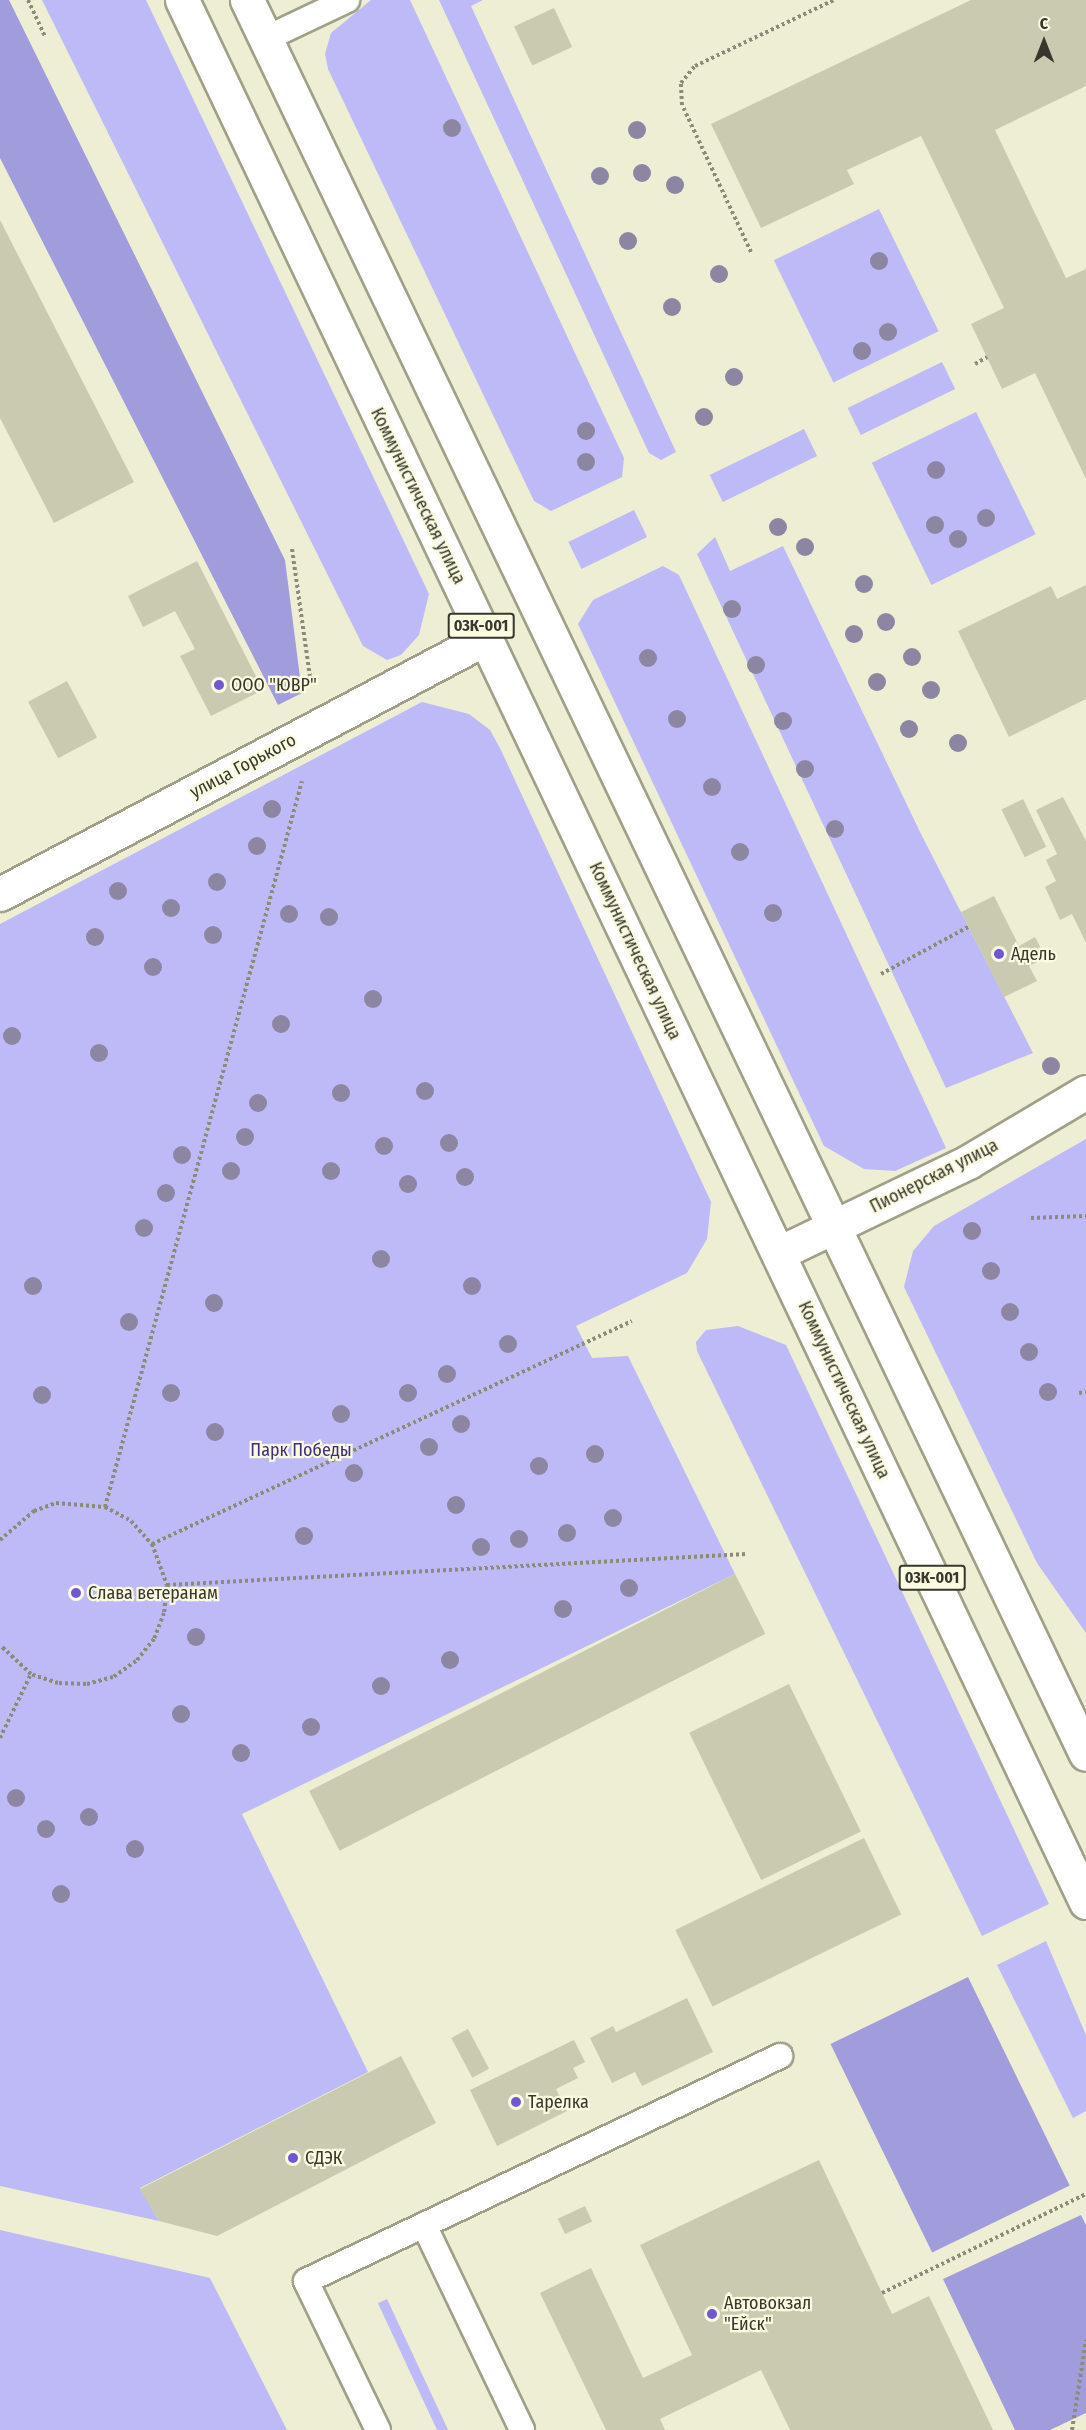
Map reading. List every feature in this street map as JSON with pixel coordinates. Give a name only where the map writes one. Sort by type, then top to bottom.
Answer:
[{"type":"main road","name":"Коммунистическая улица","points":[[182,0],[1086,1902]]},
{"type":"main road","name":"03К-001","points":[[247,0],[1086,1754]]},
{"type":"main road","name":"улица Горького","points":[[0,894],[486,638]]},
{"type":"main road","name":"Пионерская улица","points":[[779,1253],[968,1162],[1086,1092]]},
{"type":"lane","points":[[265,39],[347,0]]},
{"type":"lane","points":[[378,2430],[306,2281],[780,2055]]},
{"type":"lane","points":[[424,2225],[522,2430]]},
{"type":"path","points":[[28,0],[45,36]]},
{"type":"path","points":[[751,252],[682,105],[681,83],[695,66],[834,0]]},
{"type":"path","points":[[975,364],[987,357]]},
{"type":"path","points":[[105,1506],[316,728],[292,549]]},
{"type":"path","points":[[881,974],[968,927]]},
{"type":"path","points":[[1031,1218],[1086,1216]]},
{"type":"path","points":[[152,1544],[632,1321]]},
{"type":"path","points":[[1079,1394],[1086,1391]]},
{"type":"path","points":[[0,1540],[34,1511],[57,1503],[105,1506],[131,1521],[152,1544],[166,1585],[165,1613],[154,1639],[129,1666],[86,1684],[31,1674],[0,1645]]},
{"type":"path","points":[[166,1585],[746,1554]]},
{"type":"path","points":[[0,1738],[31,1674]]},
{"type":"path","points":[[882,2293],[1086,2194]]},
{"type":"path","points":[[1072,2430],[1086,2340]]},
{"type":"green space","points":[[42,0],[146,0],[429,594],[419,635],[401,655],[387,660],[363,646]]},
{"type":"green space","points":[[371,0],[410,0],[624,458],[622,477],[551,511],[534,501],[328,69],[325,54],[331,33]]},
{"type":"green space","points":[[439,0],[483,0],[471,6],[676,452],[661,460],[649,453]]},
{"type":"green space","points":[[879,209],[939,331],[833,383],[774,260]]},
{"type":"green space","points":[[942,362],[955,389],[861,435],[848,408]]},
{"type":"green space","points":[[976,412],[1036,534],[931,585],[872,463]]},
{"type":"green space","points":[[804,429],[817,456],[723,502],[710,475]]},
{"type":"green space","points":[[634,510],[647,537],[582,569],[568,542]]},
{"type":"green space","points":[[715,537],[730,571],[783,546],[920,832],[1033,1053],[946,1088],[697,554]]},
{"type":"green space","points":[[663,566],[679,575],[946,1148],[895,1171],[864,1169],[824,1146],[578,624],[593,600]]},
{"type":"green space","name":"Парк Победы","points":[[422,702],[469,714],[490,730],[711,1202],[707,1239],[687,1273],[576,1326],[592,1358],[628,1356],[735,1574],[242,1814],[368,2072],[140,2188],[159,2221],[0,2186],[0,924]]},
{"type":"green space","points":[[1086,1139],[1086,1633],[1037,1563],[904,1287],[913,1251],[934,1226]]},
{"type":"green space","points":[[738,1326],[786,1345],[1049,1904],[982,1936],[697,1351],[696,1342],[706,1330]]},
{"type":"green space","points":[[1046,1941],[1086,2035],[1086,2111],[1073,2118],[997,1965]]},
{"type":"green space","points":[[0,2230],[210,2278],[287,2430],[0,2430]]},
{"type":"green space","points":[[387,2299],[448,2430],[437,2430],[378,2303]]},
{"type":"shaded area","points":[[0,0],[9,0],[285,560],[302,693],[278,705],[0,158]]},
{"type":"shaded area","points":[[968,1977],[1070,2186],[932,2253],[830,2044]]},
{"type":"shaded area","points":[[1081,2215],[1086,2225],[1086,2413],[1050,2430],[1015,2430],[943,2279]]},
{"type":"building","points":[[971,0],[1086,0],[1086,86],[995,130],[1066,278],[1086,269],[1086,479],[1035,373],[1002,389],[971,324],[1004,308],[921,136],[847,170],[854,184],[761,228],[711,124]]},
{"type":"building","points":[[554,8],[572,47],[532,66],[514,27]]},
{"type":"building","points":[[0,220],[134,482],[54,523],[0,418]]},
{"type":"building","points":[[197,561],[263,690],[211,716],[180,656],[195,649],[175,611],[143,627],[128,596]]},
{"type":"building","points":[[1086,585],[1086,699],[1009,737],[958,631],[1051,586],[1057,599]]},
{"type":"building","points":[[67,681],[97,738],[58,758],[28,702]]},
{"type":"building","points":[[1063,797],[1086,841],[1086,943],[1072,914],[1060,920],[1045,887],[1056,881],[1046,860],[1057,854],[1036,810]]},
{"type":"building","points":[[1023,799],[1046,847],[1025,857],[1001,810]]},
{"type":"building","points":[[994,896],[1019,946],[1035,937],[1046,958],[1029,966],[1037,981],[1004,997],[961,912]]},
{"type":"building","points":[[735,1574],[765,1634],[340,1851],[309,1791]]},
{"type":"building","points":[[789,1684],[861,1831],[761,1880],[689,1733]]},
{"type":"building","points":[[864,1838],[901,1914],[713,2006],[675,1930]]},
{"type":"building","points":[[687,1998],[713,2052],[642,2086],[635,2072],[612,2083],[590,2038],[613,2026],[616,2032]]},
{"type":"building","points":[[468,2029],[489,2069],[472,2078],[451,2038]]},
{"type":"building","points":[[574,2040],[585,2062],[573,2068],[578,2078],[556,2089],[567,2111],[497,2146],[470,2090]]},
{"type":"building","points":[[401,2056],[436,2123],[217,2236],[159,2221],[140,2189]]},
{"type":"building","points":[[819,2160],[892,2314],[929,2296],[993,2430],[790,2430],[761,2370],[660,2419],[665,2430],[606,2430],[540,2293],[591,2268],[643,2378],[692,2355],[640,2245]]},
{"type":"building","points":[[585,2206],[592,2221],[565,2234],[558,2219]]},
{"type":"place","name":"ООО \"ЮВР\"","points":[[219,685]]},
{"type":"place","name":"Адель","points":[[999,954]]},
{"type":"place","name":"Слава ветеранам","points":[[76,1593]]},
{"type":"place","name":"Тарелка","points":[[516,2102]]},
{"type":"place","name":"СДЭК","points":[[293,2158]]},
{"type":"place","name":"Автовокзал \"Ейск\"","points":[[712,2314]]}]
